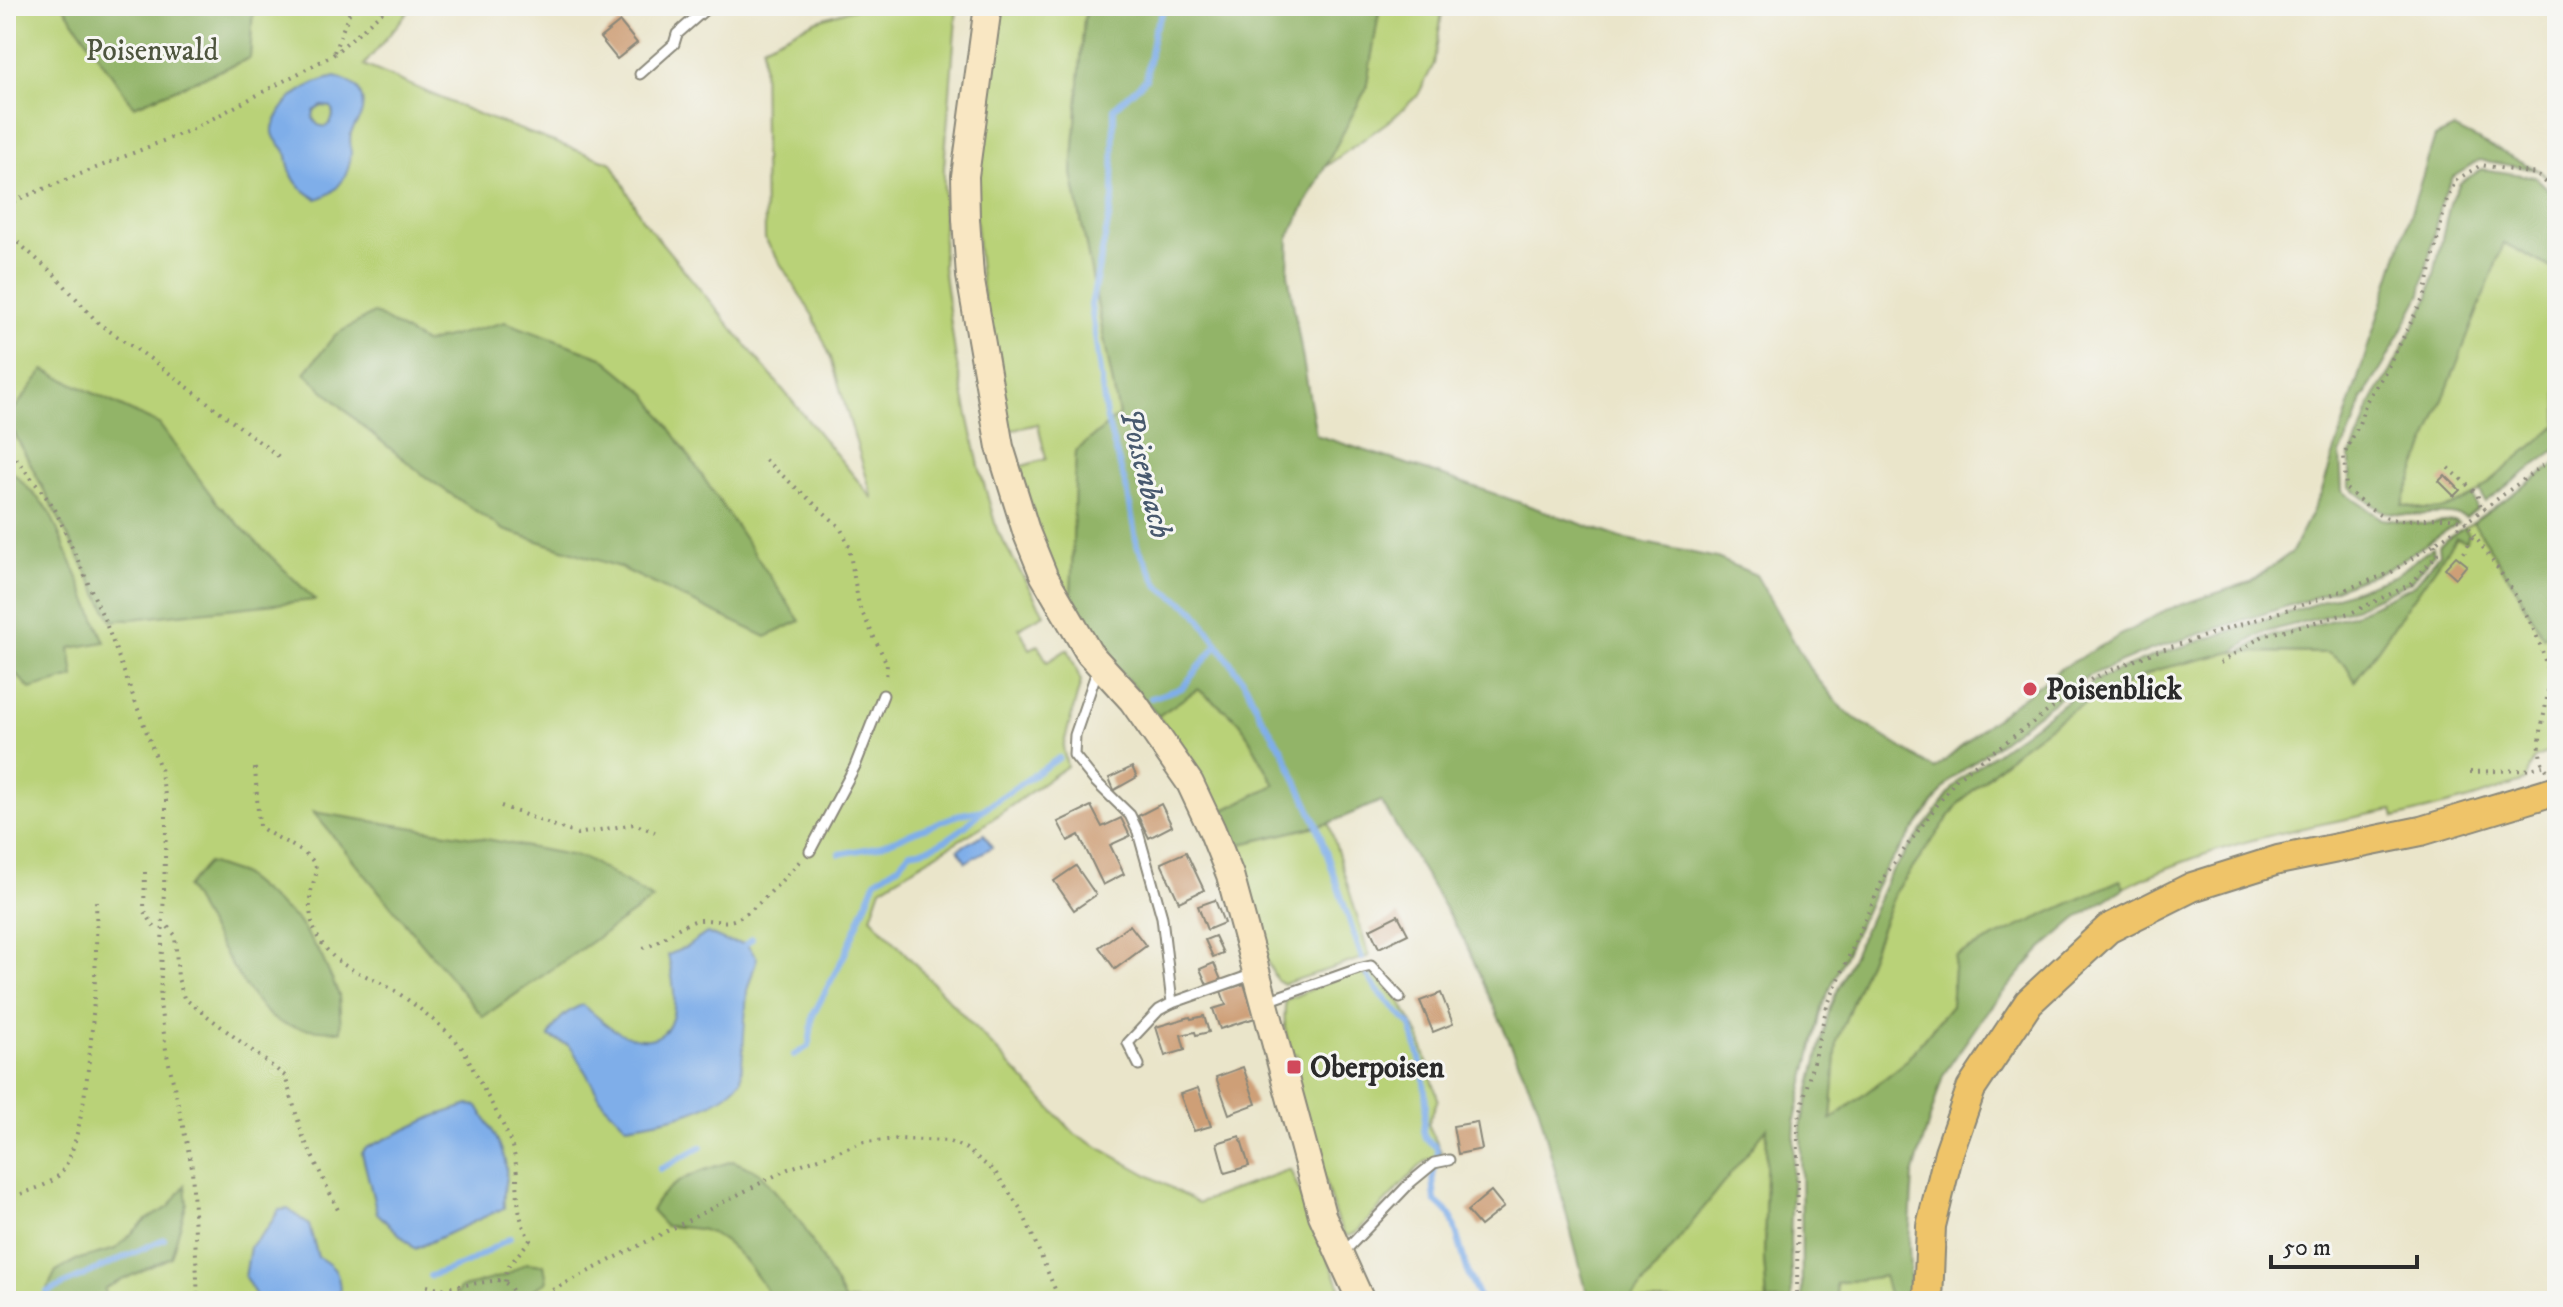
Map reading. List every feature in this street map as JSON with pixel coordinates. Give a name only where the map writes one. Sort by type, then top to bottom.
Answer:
[{"type":"main road","points":[[988,6],[965,176],[970,276],[1000,447],[1027,534],[1044,576],[1099,665],[1132,700],[1190,783],[1230,875],[1322,1215],[1361,1301]]},
{"type":"main road","points":[[1928,1301],[1931,1226],[1949,1152],[1971,1089],[2029,1002],[2108,929],[2192,887],[2278,860],[2421,831],[2557,790]]},
{"type":"lane","points":[[640,74],[674,44],[677,34],[709,6]]},
{"type":"lane","points":[[1099,665],[1075,735],[1074,755],[1094,780],[1130,815],[1138,832],[1162,917],[1172,1003]]},
{"type":"lane","points":[[810,851],[855,766],[883,695]]},
{"type":"lane","points":[[1264,1002],[1371,966],[1400,998]]},
{"type":"lane","points":[[1139,1065],[1128,1043],[1159,1010],[1257,973]]},
{"type":"lane","points":[[1340,1256],[1411,1182],[1434,1163],[1449,1160]]},
{"type":"path","points":[[333,55],[352,6]]},
{"type":"path","points":[[6,204],[193,129],[333,55],[389,6]]},
{"type":"path","points":[[2549,677],[2536,630],[2466,522],[2455,517],[2423,520],[2383,517],[2346,489],[2344,455],[2366,402],[2387,369],[2425,295],[2446,202],[2456,180],[2481,165],[2536,174],[2557,192]]},
{"type":"path","points":[[6,232],[55,275],[99,324],[148,357],[282,459]]},
{"type":"path","points":[[6,446],[54,507],[105,621],[160,768],[166,800],[166,830],[160,1003],[166,1050],[192,1167],[198,1301]]},
{"type":"path","points":[[1797,1301],[1798,1122],[1827,1006],[1884,877],[1957,778],[2093,678],[2152,653],[2390,573],[2557,455]]},
{"type":"path","points":[[765,460],[839,526],[848,542],[859,606],[887,664],[883,695]]},
{"type":"path","points":[[2449,468],[2477,494],[2482,510]]},
{"type":"path","points":[[2464,553],[2473,536]]},
{"type":"path","points":[[2220,663],[2263,636],[2353,612],[2411,584],[2437,554],[2435,543]]},
{"type":"path","points":[[2470,772],[2525,770],[2543,766],[2540,753],[2549,677],[2557,661]]},
{"type":"path","points":[[255,768],[259,826],[274,838],[301,851],[314,863],[316,875],[311,892],[311,916],[317,937],[337,960],[360,976],[395,991],[448,1033],[462,1048],[491,1104],[514,1156],[521,1224],[530,1240],[507,1268],[505,1282]]},
{"type":"path","points":[[501,806],[577,834],[634,824],[655,832]]},
{"type":"path","points":[[643,948],[659,944],[694,921],[730,921],[745,915],[810,851]]},
{"type":"path","points":[[145,872],[144,910],[156,930]]},
{"type":"path","points":[[21,1194],[47,1184],[60,1174],[70,1158],[78,1134],[96,993],[96,900]]},
{"type":"path","points":[[168,927],[175,935],[178,978],[184,998],[285,1076],[303,1137],[340,1214]]},
{"type":"path","points":[[531,1301],[788,1169],[864,1142],[899,1139],[948,1141],[965,1148],[995,1172],[1022,1211],[1060,1301]]},
{"type":"path","points":[[427,1286],[439,1289],[498,1280],[512,1288],[514,1295]]},
{"type":"green space","points":[[6,6],[63,6],[134,106],[250,58],[253,6],[413,6],[364,65],[480,115],[612,163],[642,219],[873,499],[831,358],[813,316],[765,239],[763,46],[815,21],[862,6],[957,6],[944,167],[943,267],[956,360],[979,466],[997,530],[1044,614],[1019,628],[1030,649],[1038,645],[1047,662],[1068,649],[1081,681],[1063,747],[1067,766],[981,827],[881,888],[871,917],[1075,1134],[1198,1203],[1290,1169],[1346,1301],[6,1301]]},
{"type":"green space","name":"Poisenwald","points":[[63,6],[253,6],[250,58],[134,106]]},
{"type":"green space","points":[[999,6],[1090,6],[1084,19],[1072,173],[1119,416],[1076,451],[1071,601],[1044,549],[1019,467],[1046,459],[1038,424],[1008,431],[980,268],[977,170]]},
{"type":"green space","points":[[1090,6],[1378,6],[1366,89],[1289,236],[1288,274],[1316,435],[1621,538],[1717,558],[1756,575],[1809,668],[1844,711],[1935,769],[2060,669],[2166,610],[2250,582],[2292,552],[2321,494],[2435,137],[2454,128],[2538,170],[2480,160],[2453,177],[2441,201],[2421,294],[2362,399],[2355,423],[2340,454],[2342,491],[2382,519],[2423,524],[2458,523],[2389,568],[2310,599],[2150,650],[2088,676],[1950,780],[1882,874],[1823,1004],[1795,1120],[1790,1239],[1792,1301],[1767,1301],[1764,1259],[1767,1128],[1630,1301],[1589,1301],[1538,1105],[1465,942],[1381,801],[1329,823],[1229,847],[1218,813],[1275,785],[1240,722],[1198,689],[1158,716],[1110,659],[1071,601],[1076,451],[1119,415],[1072,173],[1084,19]]},
{"type":"green space","points":[[1378,6],[1443,6],[1434,64],[1418,95],[1393,118],[1322,169],[1366,89]]},
{"type":"green space","points":[[2482,169],[2535,177],[2557,197],[2557,271],[2504,243],[2402,505],[2438,509],[2473,496],[2477,509],[2466,518],[2448,514],[2388,513],[2350,487],[2350,456],[2370,404],[2391,371],[2429,297],[2450,203],[2460,183]]},
{"type":"green space","points":[[2504,242],[2557,271],[2557,425],[2488,486],[2458,505],[2435,510],[2401,505]]},
{"type":"green space","points":[[374,313],[425,343],[505,322],[602,357],[647,394],[800,621],[766,637],[619,567],[504,530],[427,478],[360,424],[305,373],[335,335]]},
{"type":"green space","points":[[44,370],[159,424],[217,503],[315,600],[112,621],[7,419]]},
{"type":"green space","points":[[2557,425],[2557,449],[2485,502],[2480,490]]},
{"type":"green space","points":[[2557,463],[2557,623],[2543,637],[2473,522]]},
{"type":"green space","points":[[6,465],[49,510],[105,642],[70,648],[74,677],[30,689],[15,673],[6,612]]},
{"type":"green space","points":[[2473,522],[2543,636],[2557,623],[2557,760],[2546,753],[2534,758],[2525,781],[2470,799],[2395,818],[2393,810],[2290,831],[2188,860],[2124,888],[2121,881],[1955,956],[1951,1006],[1903,1064],[1831,1121],[1837,1041],[1895,893],[1959,803],[2016,751],[2072,710],[2156,670],[2230,652],[2328,653],[2346,665],[2355,681],[2456,537],[2469,535],[2464,527]]},
{"type":"green space","points":[[2464,527],[2469,535],[2466,541],[2456,538],[2355,681],[2346,665],[2328,653],[2241,652],[2264,638],[2355,614],[2414,585],[2440,554],[2439,545]]},
{"type":"green space","points":[[2433,547],[2434,554],[2410,582],[2352,609],[2262,633],[2233,652],[2156,670],[2072,710],[2016,751],[1959,803],[1895,893],[1837,1041],[1831,1120],[1903,1064],[1951,1006],[1955,956],[2120,880],[2124,888],[2076,919],[2041,949],[1988,1010],[1943,1075],[1913,1175],[1909,1244],[1911,1301],[1891,1301],[1884,1276],[1836,1283],[1837,1301],[1802,1301],[1801,1126],[1830,1007],[1888,877],[1959,780],[2094,681],[2153,656],[2394,576]]},
{"type":"green space","points":[[1198,689],[1240,722],[1275,785],[1218,813],[1187,753],[1158,716]]},
{"type":"green space","points":[[313,812],[585,858],[653,899],[483,1017]]},
{"type":"green space","points":[[1329,823],[1369,956],[1284,984],[1276,979],[1268,963],[1229,847]]},
{"type":"green space","points":[[208,863],[241,874],[297,920],[321,955],[339,995],[341,1031],[307,1029],[281,1023],[251,995],[186,887]]},
{"type":"green space","points":[[1363,971],[1365,977],[1374,973],[1400,1001],[1419,1035],[1438,1099],[1428,1124],[1442,1154],[1426,1161],[1357,1232],[1349,1236],[1344,1234],[1335,1215],[1296,1084],[1299,1063],[1288,1041],[1285,1014],[1286,1000],[1346,974]]},
{"type":"green space","points":[[1767,1127],[1764,1259],[1767,1301],[1630,1301]]},
{"type":"green space","points":[[733,1161],[759,1172],[801,1222],[845,1301],[773,1301],[752,1270],[724,1241],[703,1230],[665,1226],[651,1211],[657,1200],[675,1184]]},
{"type":"green space","points":[[185,1185],[187,1203],[171,1257],[105,1288],[104,1301],[41,1301],[56,1271],[76,1260],[115,1249],[146,1220],[169,1207]]},
{"type":"green space","points":[[526,1263],[544,1265],[547,1281],[514,1297],[490,1301],[453,1301],[460,1288],[506,1275]]},
{"type":"green space","points":[[1885,1276],[1891,1301],[1837,1301],[1836,1283]]},
{"type":"water","points":[[335,77],[352,84],[360,92],[363,104],[350,135],[351,152],[346,175],[331,192],[317,199],[296,182],[273,129],[287,102],[309,86]],"holes":[[[322,106],[331,107],[331,121],[325,127],[318,125],[313,118],[314,111]]]},
{"type":"water","points":[[984,834],[992,847],[966,862],[958,849]]},
{"type":"water","points":[[707,933],[725,941],[746,944],[757,958],[747,991],[741,1080],[731,1091],[704,1107],[626,1126],[603,1103],[573,1050],[549,1037],[562,1018],[582,1005],[626,1035],[649,1039],[661,1035],[673,1016],[674,990],[668,955]]},
{"type":"water","points":[[469,1105],[478,1106],[501,1149],[506,1168],[504,1208],[415,1249],[377,1213],[362,1153],[366,1148],[435,1116]]},
{"type":"water","points":[[288,1209],[309,1225],[318,1257],[332,1266],[337,1274],[340,1290],[323,1301],[259,1301],[245,1277],[250,1247],[279,1210]]},
{"type":"building","points":[[620,22],[637,43],[617,59],[600,38]]},
{"type":"building","points":[[2445,475],[2460,490],[2454,496],[2439,481]]},
{"type":"building","points":[[2456,556],[2467,565],[2456,578],[2445,568]]},
{"type":"building","points":[[1132,767],[1137,777],[1114,790],[1109,778]]},
{"type":"building","points":[[1161,804],[1172,826],[1149,838],[1138,816]]},
{"type":"building","points":[[1091,806],[1102,827],[1121,818],[1130,836],[1110,845],[1124,874],[1103,885],[1079,835],[1068,841],[1058,822]]},
{"type":"building","points":[[1186,852],[1204,890],[1179,902],[1161,863]]},
{"type":"building","points":[[1076,866],[1096,895],[1074,910],[1054,881]]},
{"type":"building","points":[[1215,900],[1224,923],[1207,930],[1198,906]]},
{"type":"building","points":[[1398,915],[1408,934],[1379,948],[1370,929]]},
{"type":"building","points":[[1130,925],[1146,946],[1115,969],[1099,947]]},
{"type":"building","points":[[1215,936],[1223,953],[1213,957],[1205,940]]},
{"type":"building","points":[[1214,963],[1221,980],[1208,987],[1200,969]]},
{"type":"building","points":[[1244,984],[1255,1018],[1220,1029],[1213,1009],[1226,1005],[1221,991]]},
{"type":"building","points":[[1441,993],[1453,1024],[1433,1032],[1420,1001]]},
{"type":"building","points":[[1204,1016],[1209,1032],[1181,1035],[1185,1050],[1165,1056],[1156,1027]]},
{"type":"building","points":[[1243,1067],[1256,1104],[1229,1114],[1216,1077]]},
{"type":"building","points":[[1198,1088],[1211,1126],[1194,1131],[1180,1094]]},
{"type":"building","points":[[1477,1122],[1482,1149],[1458,1154],[1453,1126]]},
{"type":"building","points":[[1240,1136],[1249,1166],[1225,1173],[1217,1143]]},
{"type":"building","points":[[1491,1191],[1504,1207],[1480,1226],[1467,1211]]},
{"type":"waterway","name":"Poisenbach","points":[[1166,6],[1154,30],[1146,79],[1114,108],[1113,199],[1091,305],[1106,417],[1128,494],[1137,545],[1159,586],[1194,610],[1246,685],[1260,715],[1282,749],[1316,822],[1362,958]]},
{"type":"waterway","points":[[1151,698],[1182,688],[1218,644]]},
{"type":"waterway","points":[[839,854],[876,847],[961,814],[982,810],[1059,758]]},
{"type":"waterway","points":[[794,1055],[809,1046],[813,1015],[845,954],[876,880],[898,866],[910,852],[949,838],[982,810]]},
{"type":"waterway","points":[[746,944],[752,939]]},
{"type":"waterway","name":"Poisenbach","points":[[1368,976],[1411,1026],[1423,1070],[1426,1103],[1423,1131],[1438,1154],[1433,1176],[1435,1201],[1451,1215],[1469,1276],[1481,1301]]},
{"type":"waterway","points":[[660,1169],[701,1147]]},
{"type":"waterway","points":[[430,1276],[467,1263],[510,1238]]},
{"type":"waterway","points":[[47,1292],[164,1239]]},
{"type":"place","name":"Poisenblick","points":[[2030,689]]},
{"type":"place","name":"Oberpoisen","points":[[1294,1067]]}]
